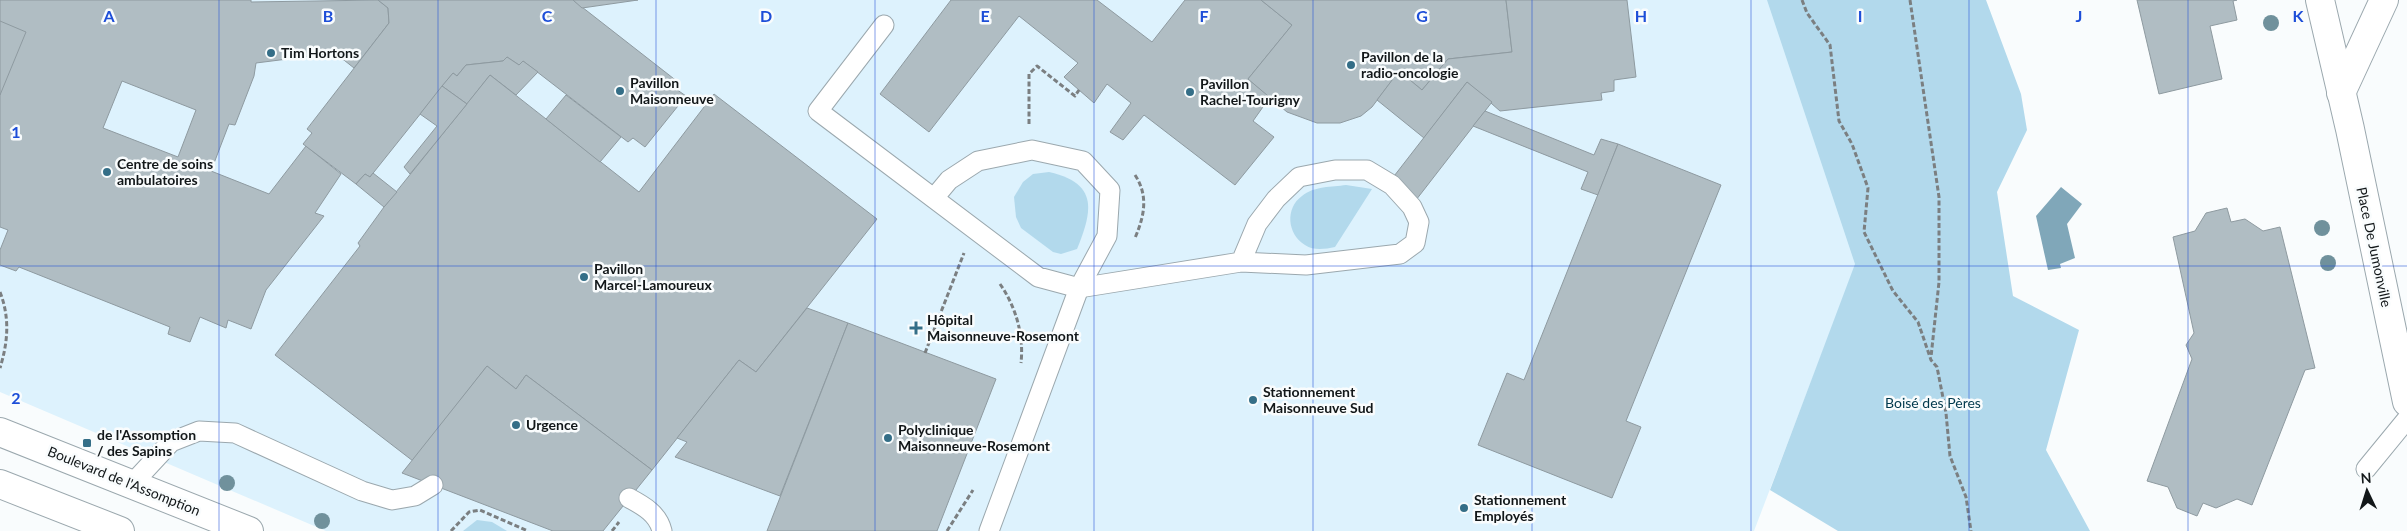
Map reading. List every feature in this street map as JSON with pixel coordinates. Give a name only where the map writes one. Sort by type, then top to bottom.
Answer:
[{"type":"street","name":"Place De Jumonville","points":[[2320,0],[2407,402]]},
{"type":"street","points":[[2341,93],[2384,0]]},
{"type":"street","name":"Boulevard de l'Assomption","points":[[0,432],[249,531]]},
{"type":"street","points":[[0,484],[120,531]]},
{"type":"lane","points":[[884,26],[818,111],[1038,278],[1079,288],[1241,262],[1306,265],[1400,254],[1415,243],[1419,222],[1412,207],[1392,185],[1367,170],[1335,170],[1299,177],[1276,199],[1257,224],[1241,262]]},
{"type":"lane","points":[[934,198],[949,180],[978,161],[1032,150],[1083,161],[1110,190],[1107,236],[1079,288],[988,531]]},
{"type":"lane","points":[[2366,469],[2407,418]]},
{"type":"lane","points":[[132,484],[171,442],[198,431],[235,432],[362,492],[392,500],[416,496],[433,485]]},
{"type":"lane","points":[[629,498],[650,511],[659,521],[662,531]]},
{"type":"path","points":[[1802,0],[1807,14],[1830,45],[1839,122],[1852,144],[1868,188],[1864,232],[1893,291],[1918,322],[1930,360],[1937,367],[1946,413],[1950,456],[1966,497],[1972,531]]},
{"type":"path","points":[[1910,0],[1939,197],[1939,282],[1930,360]]},
{"type":"path","points":[[1029,129],[1029,74],[1037,66],[1075,96],[1079,90]]},
{"type":"path","points":[[1130,169],[1140,182],[1145,200],[1144,213],[1134,241]]},
{"type":"path","points":[[925,353],[965,249],[973,255]]},
{"type":"path","points":[[998,281],[1007,294],[1020,325],[1020,368]]},
{"type":"path","points":[[0,292],[8,325],[6,349],[0,368]]},
{"type":"path","points":[[947,531],[974,489]]},
{"type":"path","points":[[451,531],[469,512],[480,510],[528,531]]},
{"type":"shaded area","name":"Hôpital Maisonneuve-Rosemont","points":[[0,0],[1774,0],[1856,264],[1754,531],[326,531],[0,392]]},
{"type":"shaded area","points":[[2061,187],[2082,204],[2067,224],[2075,258],[2060,264],[2061,268],[2048,270],[2036,216]]},
{"type":"green space","name":"Boisé des Pères","points":[[1767,0],[1986,0],[2021,94],[2027,130],[1997,192],[2013,296],[2079,330],[2046,450],[2090,531],[1838,531],[1770,490],[1855,264]]},
{"type":"green space","points":[[1049,172],[1076,183],[1084,191],[1087,200],[1086,222],[1077,249],[1061,254],[1053,252],[1021,228],[1016,217],[1014,197],[1023,182],[1033,174]]},
{"type":"green space","points":[[1346,185],[1372,189],[1335,247],[1316,249],[1308,247],[1299,240],[1292,228],[1290,221],[1293,207],[1302,196],[1312,190]]},
{"type":"green space","points":[[477,520],[492,522],[507,531],[463,531]]},
{"type":"building","name":"Centre de soins ambulatoires","points":[[0,0],[251,0],[251,2],[378,0],[388,8],[389,23],[354,68],[335,53],[256,63],[254,76],[235,125],[229,124],[211,171],[269,194],[306,146],[341,174],[315,213],[324,216],[266,290],[251,329],[228,320],[226,328],[200,317],[190,342],[168,334],[170,327],[19,267],[16,271],[0,265],[0,250],[8,230],[0,227]],"holes":[[[122,81],[196,110],[178,157],[103,128]]]},
{"type":"building","name":"Pavillon Maisonneuve","points":[[378,0],[573,0],[678,82],[673,87],[686,96],[645,147],[633,138],[628,142],[523,61],[519,65],[507,57],[503,61],[466,65],[457,76],[453,73],[370,177],[365,174],[356,184],[303,144],[312,133],[307,129],[389,23],[388,8]]},
{"type":"building","points":[[573,0],[638,0],[582,8]]},
{"type":"building","name":"Pavillon Rachel-Tourigny","points":[[951,0],[1097,0],[1152,42],[1185,0],[1261,0],[1292,25],[1248,79],[1270,97],[1253,121],[1274,137],[1235,185],[1144,115],[1123,140],[1110,132],[1131,103],[1107,84],[1094,103],[1064,77],[1078,63],[1019,16],[929,132],[880,94]]},
{"type":"building","name":"Pavillon de la radio-oncologie","points":[[1261,0],[1506,0],[1512,52],[1448,59],[1422,90],[1399,71],[1372,107],[1361,116],[1340,123],[1317,123],[1287,112],[1248,79],[1292,25]]},
{"type":"building","points":[[1506,0],[1627,0],[1636,77],[1614,80],[1614,91],[1601,93],[1602,100],[1500,111],[1467,82],[1424,138],[1377,100],[1399,71],[1422,90],[1448,59],[1512,52]]},
{"type":"building","points":[[2137,0],[2237,0],[2233,1],[2237,20],[2210,26],[2222,79],[2159,94]]},
{"type":"building","points":[[0,21],[26,32],[0,95]]},
{"type":"building","points":[[507,57],[519,65],[523,61],[538,72],[516,95],[490,75],[467,104],[442,86],[453,73],[457,76],[466,65],[503,61]]},
{"type":"building","name":"Pavillon Marcel-Lamoureux","points":[[490,75],[639,192],[714,94],[877,219],[756,372],[739,360],[652,470],[526,375],[516,389],[487,366],[413,461],[275,355],[360,246],[358,243],[384,207]]},
{"type":"building","points":[[1467,82],[1492,102],[1416,200],[1391,180]]},
{"type":"building","points":[[442,86],[467,104],[410,174],[404,167],[437,126],[420,114]]},
{"type":"building","points":[[566,95],[621,137],[600,162],[546,119]]},
{"type":"building","points":[[1485,111],[1594,155],[1601,139],[1618,144],[1598,195],[1581,189],[1588,172],[1473,126]]},
{"type":"building","points":[[1618,144],[1721,185],[1626,421],[1641,427],[1612,498],[1478,445],[1507,373],[1524,380]]},
{"type":"building","points":[[373,173],[397,192],[384,207],[356,184],[365,174],[370,177]]},
{"type":"building","points":[[2227,208],[2231,222],[2245,219],[2263,231],[2280,227],[2315,368],[2305,370],[2252,505],[2237,499],[2216,508],[2203,503],[2197,516],[2177,508],[2168,487],[2147,481],[2192,359],[2186,345],[2194,333],[2173,237],[2195,231],[2206,213]]},
{"type":"building","points":[[807,308],[848,323],[780,496],[675,457],[687,442],[677,438],[739,360],[756,372]]},
{"type":"building","name":"Polyclinique Maisonneuve-Rosemont","points":[[848,323],[996,379],[937,531],[767,531]]},
{"type":"building","name":"Urgence","points":[[487,366],[516,389],[526,375],[652,470],[603,531],[553,531],[402,473]]},
{"type":"place","name":"Tim Hortons","points":[[271,53]]},
{"type":"place","name":"Pavillon de la radio-oncologie","points":[[1351,65]]},
{"type":"place","name":"Pavillon Maisonneuve","points":[[620,91]]},
{"type":"place","name":"Pavillon Rachel-Tourigny","points":[[1190,92]]},
{"type":"place","name":"Centre de soins ambulatoires","points":[[107,172]]},
{"type":"place","name":"Pavillon Marcel-Lamoureux","points":[[584,277]]},
{"type":"place","name":"Hôpital Maisonneuve-Rosemont","points":[[916,328]]},
{"type":"place","name":"Stationnement Maisonneuve Sud","points":[[1253,400]]},
{"type":"place","name":"Urgence","points":[[516,425]]},
{"type":"place","name":"Polyclinique Maisonneuve-Rosemont","points":[[888,438]]},
{"type":"place","name":"de l'Assomption / des Sapins","points":[[87,443]]},
{"type":"place","name":"Stationnement Employés","points":[[1464,508]]}]
